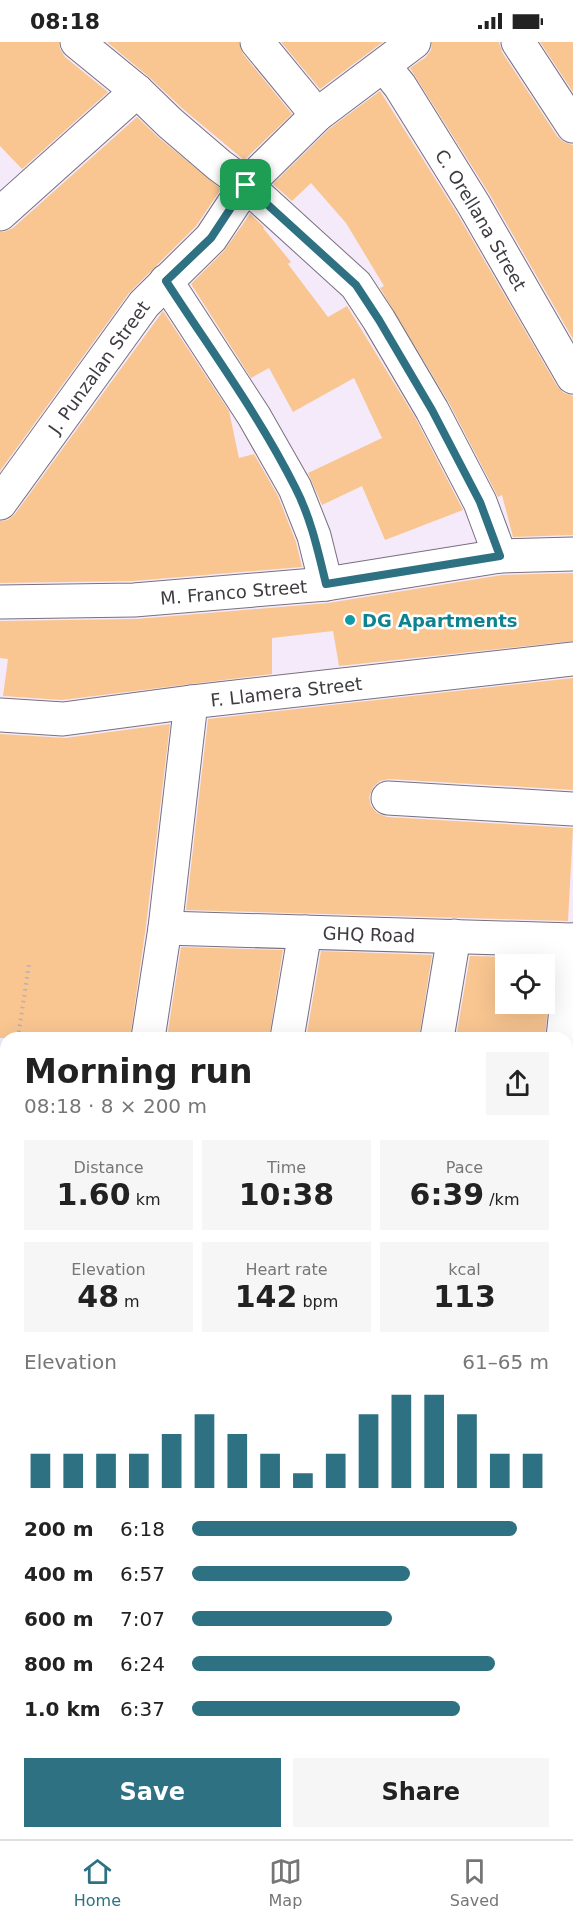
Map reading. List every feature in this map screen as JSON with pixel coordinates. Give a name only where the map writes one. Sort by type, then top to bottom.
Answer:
[{"type":"street","points":[[77,42],[219,165],[246,185],[356,285],[432,410],[480,502],[500,556]]},
{"type":"street","points":[[257,42],[317,115]]},
{"type":"street","name":"J. Punzalan Street","points":[[0,503],[144,304],[211,238],[246,185],[317,115],[414,42]]},
{"type":"street","points":[[518,42],[573,126]]},
{"type":"street","name":"C. Orellana Street","points":[[384,66],[400,86],[474,204],[573,377]]},
{"type":"street","points":[[4,203],[137,92]]},
{"type":"street","points":[[166,281],[254,416],[296,488],[314,536],[326,584]]},
{"type":"street","name":"M. Franco Street","points":[[0,602],[134,600],[326,584],[500,556],[573,554]]},
{"type":"street","name":"F. Llamera Street","points":[[0,716],[63,719],[191,702],[573,659]]},
{"type":"street","points":[[149,1032],[165,928],[191,702]]},
{"type":"street","points":[[388,798],[573,809]]},
{"type":"street","name":"GHQ Road","points":[[165,928],[573,940]]},
{"type":"street","points":[[288,1032],[305,932]]},
{"type":"street","points":[[438,1032],[454,936]]},
{"type":"street","points":[[564,1032],[573,940]]},
{"type":"path","points":[[19,1032],[28,964]]},
{"type":"building","points":[[0,42],[59,42],[65,57],[108,92],[22,169],[0,146]]},
{"type":"building","points":[[107,42],[239,42],[243,54],[292,114],[244,160]]},
{"type":"building","points":[[281,42],[383,42],[320,89]]},
{"type":"building","points":[[432,42],[499,42],[502,52],[557,136],[573,145],[573,339],[490,195],[410,68],[426,57],[431,50]]},
{"type":"building","points":[[540,42],[573,42],[573,92]]},
{"type":"building","points":[[380,91],[458,215],[557,386],[564,393],[573,396],[573,535],[513,537],[502,495],[498,497],[448,401],[380,288],[384,286],[346,223],[311,183],[292,201],[273,184],[329,129]]},
{"type":"building","points":[[137,117],[221,189],[196,226],[129,293],[0,471],[0,232],[13,228]]},
{"type":"building","points":[[250,214],[264,227],[291,262],[288,264],[328,317],[347,306],[416,419],[463,510],[385,540],[362,486],[322,505],[308,473],[382,438],[354,378],[293,412],[269,368],[251,378],[191,284],[224,251]]},
{"type":"building","points":[[163,311],[229,411],[239,458],[254,454],[278,496],[296,542],[302,567],[133,581],[0,583],[0,521],[8,520],[15,514]]},
{"type":"building","points":[[573,573],[573,641],[339,666],[333,631],[272,638],[272,674],[62,700],[3,696],[8,659],[0,658],[0,621],[136,619],[328,603],[502,575]]},
{"type":"building","points":[[573,678],[573,790],[389,779],[380,781],[373,787],[369,797],[371,806],[377,813],[387,817],[573,828],[568,921],[186,910],[208,719]]},
{"type":"building","points":[[170,724],[131,1032],[0,1032],[0,734],[65,738]]},
{"type":"building","points":[[181,947],[283,950],[270,1032],[168,1032]]},
{"type":"building","points":[[321,951],[432,955],[420,1032],[307,1032]]},
{"type":"building","points":[[470,956],[495,957],[495,1014],[547,1014],[546,1032],[457,1032]]},
{"type":"place","name":"DG Apartments","points":[[350,620]]},
{"type":"route","points":[[246,185],[356,285],[432,410],[480,502],[500,556],[326,584],[314,536],[296,488],[254,416],[166,281],[211,238],[246,185]]}]
